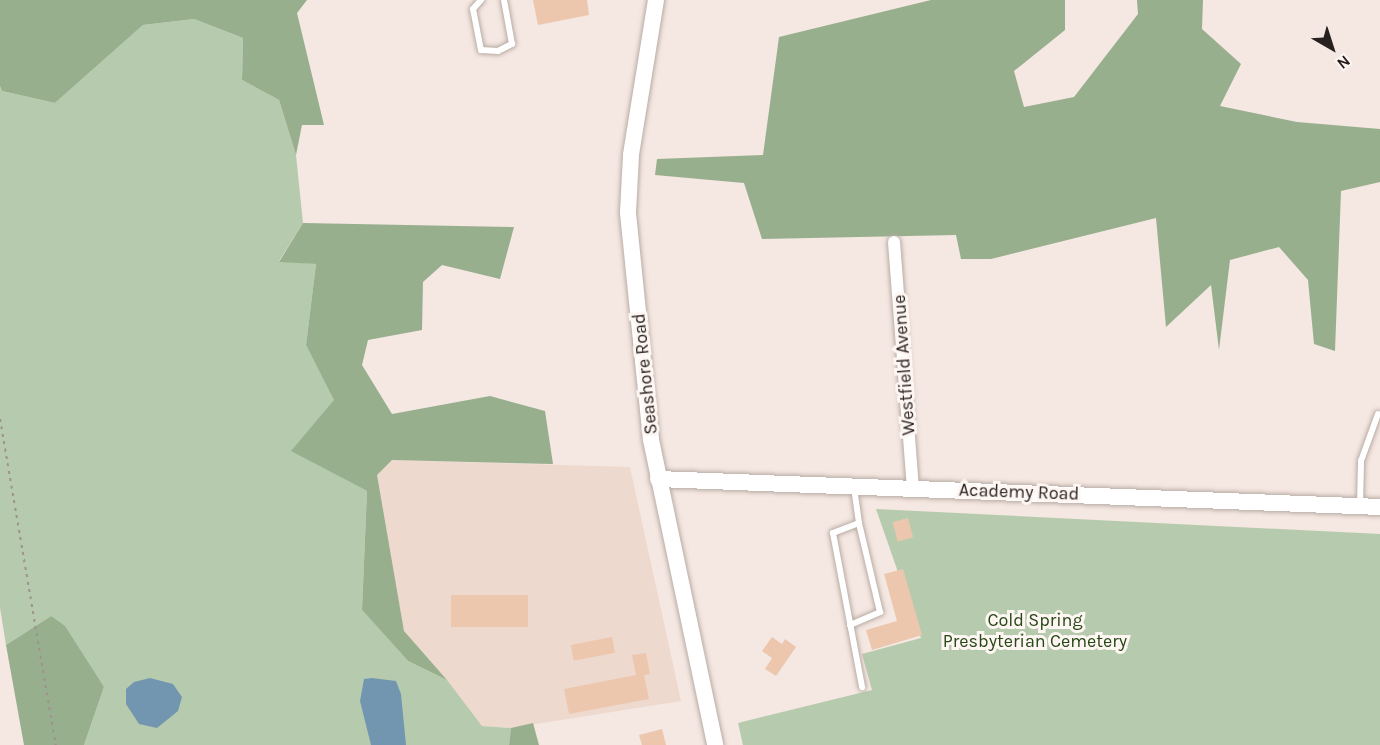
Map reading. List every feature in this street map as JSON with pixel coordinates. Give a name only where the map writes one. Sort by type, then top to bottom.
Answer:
[{"type":"street","name":"Seashore Road","points":[[656,0],[631,155],[628,204],[651,440],[715,745]]},
{"type":"street","name":"Westfield Avenue","points":[[894,242],[913,488]]},
{"type":"street","name":"Academy Road","points":[[658,479],[854,484],[1380,507]]},
{"type":"lane","points":[[481,0],[473,9],[482,50],[498,51],[512,44],[504,0]]},
{"type":"lane","points":[[1360,506],[1361,461],[1378,414]]},
{"type":"lane","points":[[850,625],[880,612],[859,523],[854,484]]},
{"type":"lane","points":[[859,523],[833,533],[862,687]]},
{"type":"path","points":[[0,419],[56,745]]},
{"type":"shaded area","points":[[392,460],[630,467],[681,701],[511,728],[482,726],[404,631],[376,475]]},
{"type":"green space","points":[[0,0],[307,0],[297,13],[324,125],[302,125],[296,155],[279,100],[242,80],[243,38],[194,19],[143,25],[55,103],[2,91],[0,86]]},
{"type":"green space","points":[[931,0],[1065,0],[1065,30],[1014,71],[1024,107],[1074,97],[1138,14],[1137,0],[1203,0],[1202,29],[1241,64],[1220,106],[1297,122],[1380,129],[1380,182],[1341,191],[1335,351],[1314,344],[1308,280],[1279,247],[1230,260],[1219,350],[1211,285],[1166,327],[1156,218],[991,259],[961,259],[956,235],[762,239],[744,183],[655,175],[657,159],[763,155],[779,37]]},
{"type":"green space","points":[[194,19],[243,38],[242,80],[279,100],[296,155],[303,223],[279,261],[316,264],[306,345],[335,400],[292,451],[367,491],[362,610],[408,661],[447,680],[482,726],[511,728],[509,745],[84,745],[104,687],[51,616],[6,645],[0,608],[0,86],[2,91],[55,103],[143,25]]},
{"type":"green space","points":[[303,223],[514,227],[500,279],[442,265],[423,282],[422,330],[368,340],[362,365],[392,414],[490,396],[545,411],[553,464],[392,460],[377,475],[404,631],[447,680],[408,661],[362,610],[367,491],[291,451],[334,400],[306,345],[316,264],[279,262]]},
{"type":"green space","name":"Cold Spring Presbyterian Cemetery","points":[[876,509],[1380,534],[1380,745],[743,745],[738,723],[872,690],[862,654],[921,638]]},
{"type":"green space","points":[[51,616],[65,626],[104,687],[84,745],[24,745],[6,645]]},
{"type":"green space","points":[[533,723],[539,745],[509,745],[511,728]]},
{"type":"water","points":[[150,678],[173,684],[182,697],[178,711],[157,728],[139,724],[126,704],[126,689],[134,682]]},
{"type":"water","points":[[364,679],[396,681],[401,694],[406,745],[371,745],[360,701]]},
{"type":"building","points":[[533,0],[587,0],[589,15],[538,25]]},
{"type":"building","points":[[908,518],[913,537],[898,541],[893,522]]},
{"type":"building","points":[[903,569],[922,635],[872,650],[866,630],[897,621],[884,574]]},
{"type":"building","points":[[451,595],[528,595],[528,627],[451,627]]},
{"type":"building","points":[[612,637],[615,653],[574,661],[571,645]]},
{"type":"building","points":[[772,637],[782,644],[785,639],[796,647],[776,676],[765,669],[772,658],[762,651]]},
{"type":"building","points":[[646,653],[650,674],[644,675],[649,699],[569,714],[564,689],[636,675],[632,655]]},
{"type":"building","points":[[662,729],[666,745],[642,745],[639,735]]}]
